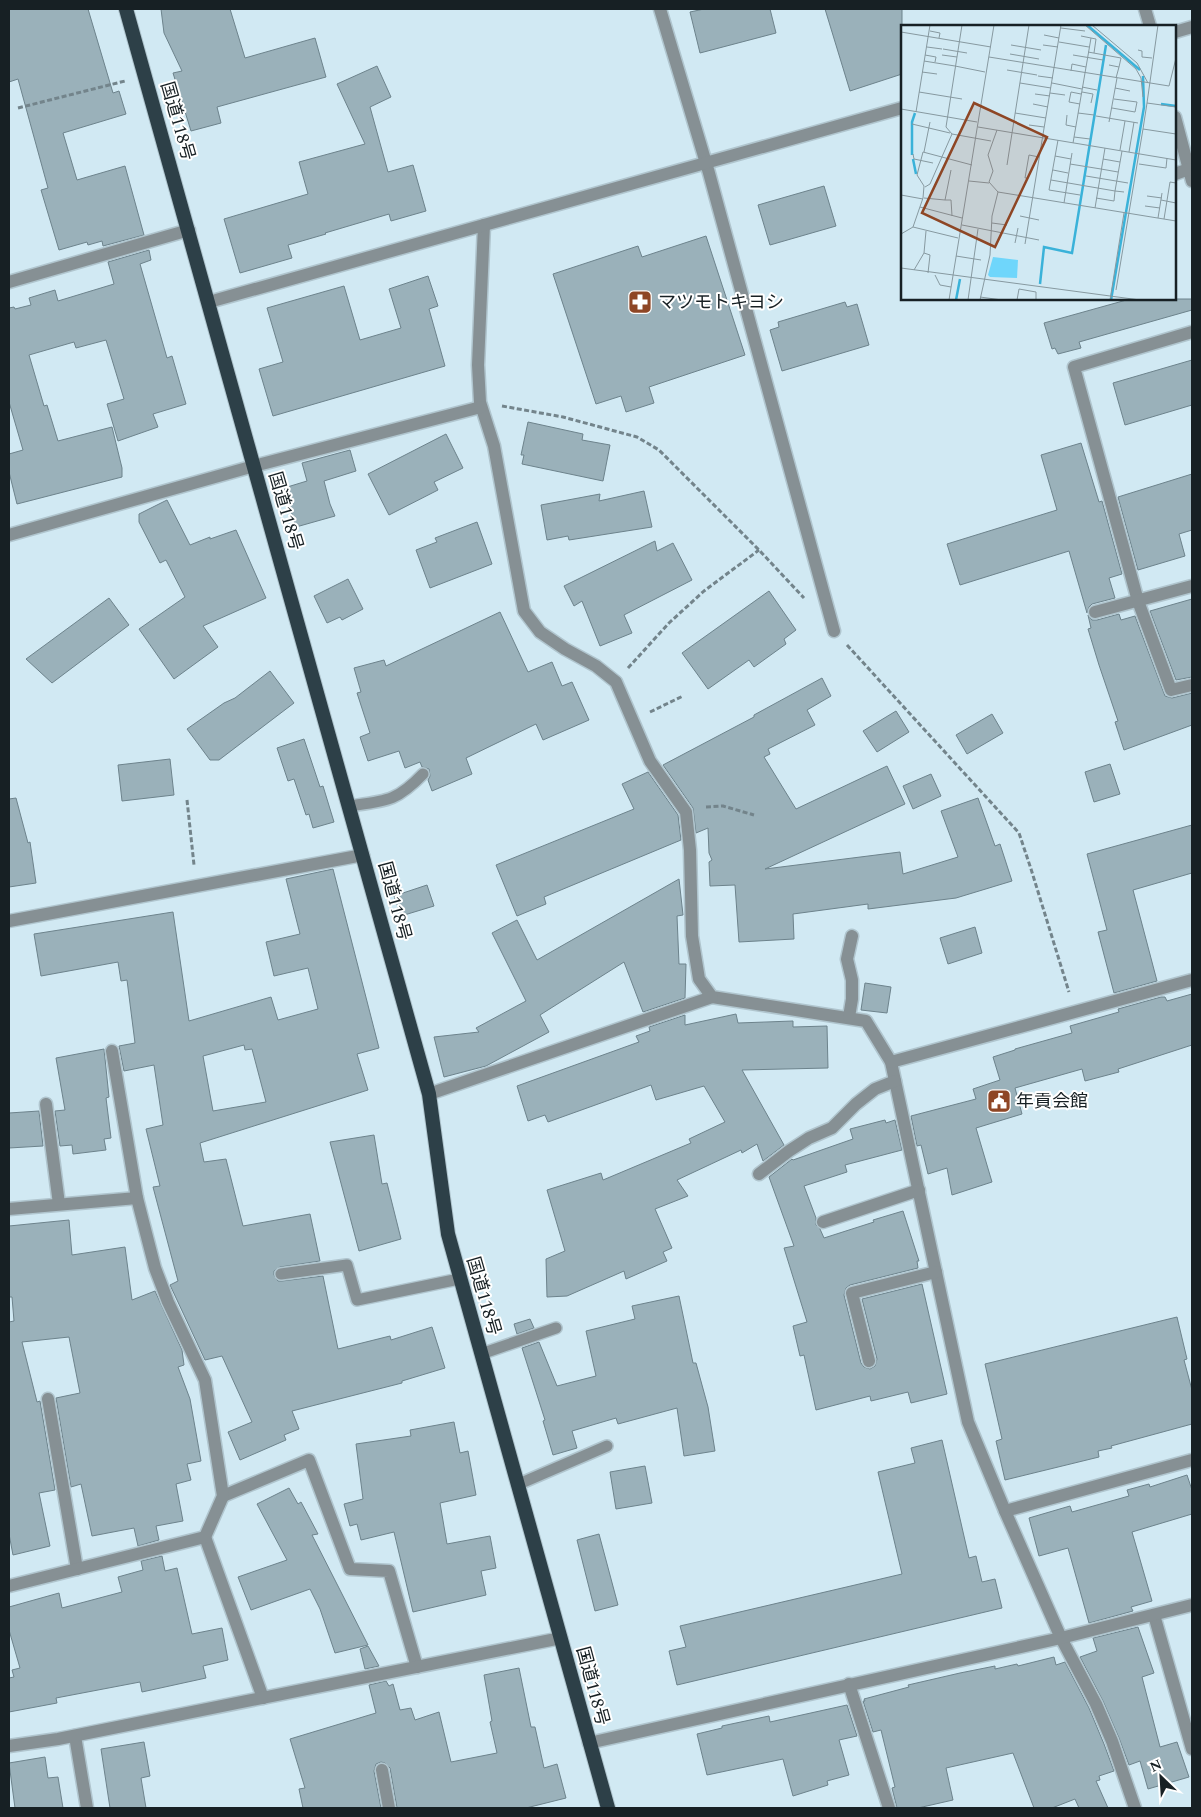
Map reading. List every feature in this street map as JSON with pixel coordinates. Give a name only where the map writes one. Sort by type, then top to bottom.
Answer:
[{"type":"highway","name":"国道118号","points":[[126,9],[429,1094],[448,1234],[459,1279],[562,1638],[569,1672],[608,1808]]},
{"type":"street","points":[[660,9],[706,163],[834,631]]},
{"type":"street","points":[[1145,9],[1150,25]]},
{"type":"street","points":[[1176,32],[1192,27]]},
{"type":"street","points":[[209,302],[901,108]]},
{"type":"street","points":[[1176,121],[1191,175],[1176,174]]},
{"type":"street","points":[[484,225],[478,365],[480,405],[494,446],[524,611],[540,632],[565,649],[596,666],[616,682],[650,761],[686,812],[690,850],[692,936],[699,979],[712,997]]},
{"type":"street","points":[[9,282],[189,230]]},
{"type":"street","points":[[1192,332],[1074,366],[1138,601],[1171,690],[1192,685]]},
{"type":"street","points":[[9,535],[480,405]]},
{"type":"street","points":[[1095,612],[1192,586]]},
{"type":"street","points":[[9,921],[363,855]]},
{"type":"street","points":[[849,1017],[852,999],[852,980],[847,959],[852,936]]},
{"type":"street","points":[[891,1062],[1192,980]]},
{"type":"street","points":[[429,1094],[712,997],[866,1021],[891,1062],[968,1422],[1061,1638],[1096,1704],[1112,1741],[1135,1808]]},
{"type":"street","points":[[112,1051],[137,1198],[155,1268],[168,1302],[205,1380],[223,1496],[205,1537],[263,1698]]},
{"type":"street","points":[[759,1174],[789,1151],[810,1138],[832,1128],[875,1088],[895,1080]]},
{"type":"street","points":[[46,1104],[59,1204]]},
{"type":"street","points":[[823,1222],[918,1190]]},
{"type":"street","points":[[9,1209],[137,1198]]},
{"type":"street","points":[[870,1361],[852,1293],[936,1272]]},
{"type":"street","points":[[48,1399],[77,1569]]},
{"type":"street","points":[[223,1496],[309,1460],[350,1570],[389,1570],[417,1667]]},
{"type":"street","points":[[1005,1511],[1192,1460]]},
{"type":"street","points":[[9,1586],[205,1537]]},
{"type":"street","points":[[589,1743],[1061,1638],[1192,1605]]},
{"type":"street","points":[[1154,1615],[1192,1750]]},
{"type":"street","points":[[9,1746],[75,1736],[562,1638]]},
{"type":"street","points":[[849,1684],[889,1808]]},
{"type":"street","points":[[75,1736],[87,1808]]},
{"type":"street","points":[[382,1770],[389,1808]]},
{"type":"lane","points":[[349,806],[394,798],[408,790],[424,774]]},
{"type":"lane","points":[[281,1274],[347,1265],[357,1300],[459,1279]]},
{"type":"lane","points":[[481,1354],[556,1328]]},
{"type":"lane","points":[[518,1484],[607,1446]]},
{"type":"path","points":[[18,108],[145,76]]},
{"type":"path","points":[[480,405],[562,417],[637,437],[659,450],[759,550],[809,604]]},
{"type":"path","points":[[616,682],[669,623],[704,591],[759,550]]},
{"type":"path","points":[[834,631],[1019,834],[1075,1012]]},
{"type":"path","points":[[632,720],[683,696]]},
{"type":"path","points":[[187,800],[196,886]]},
{"type":"path","points":[[686,812],[698,808],[723,806],[754,815]]},
{"type":"building","points":[[9,9],[88,9],[113,93],[119,91],[126,114],[63,133],[77,180],[125,166],[144,235],[103,246],[102,241],[88,245],[87,242],[59,250],[41,190],[48,188],[18,79],[9,82]]},
{"type":"building","points":[[161,9],[230,9],[245,58],[315,38],[326,77],[217,107],[221,123],[191,131],[173,73],[182,71],[164,33]]},
{"type":"building","points":[[704,9],[770,9],[776,33],[700,53],[690,12]]},
{"type":"building","points":[[825,9],[902,9],[901,74],[850,91]]},
{"type":"building","points":[[377,66],[391,97],[370,107],[388,172],[413,165],[426,211],[391,221],[389,214],[288,245],[292,258],[240,273],[224,219],[308,194],[299,162],[365,144],[337,84]]},
{"type":"building","points":[[824,186],[836,226],[770,245],[758,205]]},
{"type":"building","points":[[706,236],[745,355],[649,387],[654,403],[626,412],[621,396],[596,404],[553,274],[638,246],[642,257]]},
{"type":"building","points":[[149,250],[151,260],[140,264],[167,358],[172,356],[186,404],[153,414],[158,427],[118,441],[107,404],[124,399],[106,340],[76,348],[74,342],[29,355],[44,406],[47,405],[58,441],[112,427],[122,468],[122,477],[17,504],[9,472],[9,454],[23,450],[9,402],[9,308],[14,307],[15,309],[31,305],[29,298],[55,290],[58,301],[114,284],[108,262]]},
{"type":"building","points":[[428,276],[438,306],[429,309],[445,366],[273,416],[259,369],[283,362],[267,308],[344,286],[360,340],[401,328],[389,289]]},
{"type":"building","points":[[1192,299],[1192,310],[1079,342],[1081,348],[1058,354],[1055,348],[1052,349],[1044,323],[1126,300]]},
{"type":"building","points":[[845,302],[847,307],[857,304],[869,345],[782,371],[770,330],[779,327],[778,322]]},
{"type":"building","points":[[1192,360],[1192,405],[1125,425],[1113,383]]},
{"type":"building","points":[[528,422],[583,434],[582,440],[610,445],[603,481],[522,464],[524,455],[521,455]]},
{"type":"building","points":[[446,434],[463,468],[434,482],[438,490],[389,515],[368,474]]},
{"type":"building","points":[[1081,443],[1099,502],[1102,501],[1122,574],[1109,578],[1115,598],[1092,604],[1087,613],[1069,551],[960,585],[947,544],[1057,510],[1041,455]]},
{"type":"building","points":[[350,450],[356,471],[324,481],[335,516],[296,527],[284,488],[307,481],[302,463]]},
{"type":"building","points":[[1192,474],[1192,530],[1179,534],[1185,556],[1138,570],[1118,497]]},
{"type":"building","points":[[644,491],[652,527],[569,540],[568,536],[547,540],[541,505],[600,494],[599,501]]},
{"type":"building","points":[[167,500],[190,545],[236,530],[266,598],[203,626],[218,647],[174,679],[139,629],[185,597],[166,560],[160,563],[139,522],[139,514]]},
{"type":"building","points":[[477,522],[492,564],[430,588],[416,550],[437,542],[435,538]]},
{"type":"building","points":[[655,541],[657,551],[673,543],[692,580],[624,615],[632,633],[600,646],[582,601],[574,606],[564,586]]},
{"type":"building","points":[[348,579],[363,609],[342,620],[340,617],[327,623],[314,596]]},
{"type":"building","points":[[769,591],[796,630],[784,639],[786,644],[754,667],[749,660],[708,689],[682,653]]},
{"type":"building","points":[[109,598],[129,625],[52,683],[26,659]]},
{"type":"building","points":[[1192,599],[1192,677],[1176,680],[1150,611]]},
{"type":"building","points":[[500,612],[528,672],[552,662],[562,686],[572,682],[589,720],[543,740],[536,724],[466,758],[472,774],[432,791],[428,780],[430,776],[429,769],[422,767],[420,762],[405,768],[399,751],[368,761],[360,737],[370,733],[357,693],[361,692],[354,668],[384,660],[386,666]]},
{"type":"building","points":[[1119,614],[1121,620],[1135,616],[1165,696],[1172,698],[1192,693],[1192,725],[1124,750],[1115,722],[1118,721],[1088,629],[1091,628],[1088,615],[1092,620],[1097,620]]},
{"type":"building","points":[[270,671],[294,703],[219,760],[210,760],[187,729],[224,703],[235,698]]},
{"type":"building","points":[[822,678],[831,696],[807,710],[815,725],[768,749],[770,754],[764,757],[796,809],[887,766],[905,804],[765,869],[900,852],[903,874],[958,857],[941,811],[978,798],[995,846],[1000,844],[1012,881],[956,898],[868,909],[868,904],[793,914],[794,939],[739,942],[735,885],[710,886],[709,862],[712,860],[709,853],[708,828],[696,833],[693,808],[663,765],[754,717],[754,715]]},
{"type":"building","points":[[896,711],[909,732],[877,752],[863,731]]},
{"type":"building","points":[[992,714],[1003,733],[967,754],[956,735]]},
{"type":"building","points":[[304,739],[320,787],[323,786],[334,822],[313,828],[309,814],[306,815],[294,779],[288,781],[277,748]]},
{"type":"building","points":[[170,759],[174,795],[122,801],[118,765]]},
{"type":"building","points":[[1110,764],[1120,794],[1094,802],[1085,772]]},
{"type":"building","points":[[648,772],[678,815],[681,840],[544,897],[546,904],[517,916],[496,865],[634,809],[622,784]]},
{"type":"building","points":[[931,774],[941,796],[913,809],[903,786]]},
{"type":"building","points":[[16,798],[28,843],[30,842],[36,883],[9,887],[9,799]]},
{"type":"building","points":[[1192,825],[1192,873],[1133,890],[1157,981],[1114,993],[1098,932],[1107,930],[1087,854]]},
{"type":"building","points":[[333,869],[379,1048],[357,1054],[368,1090],[200,1143],[204,1162],[226,1159],[243,1226],[310,1214],[320,1261],[280,1267],[274,1271],[274,1275],[278,1281],[323,1276],[338,1349],[390,1336],[391,1340],[432,1327],[445,1368],[402,1381],[402,1383],[292,1411],[299,1429],[284,1435],[286,1440],[240,1460],[228,1432],[252,1422],[222,1356],[205,1360],[170,1285],[178,1281],[153,1187],[160,1186],[146,1129],[163,1125],[154,1065],[124,1071],[119,1046],[135,1043],[127,980],[121,981],[118,962],[41,976],[34,934],[173,912],[189,1021],[271,997],[278,1020],[318,1009],[308,968],[274,976],[266,942],[300,934],[286,879]],"holes":[[[244,1045],[245,1050],[252,1049],[266,1102],[213,1111],[203,1056]]]},
{"type":"building","points":[[679,879],[683,915],[677,916],[679,964],[686,964],[685,998],[643,1012],[624,962],[540,1015],[549,1032],[486,1066],[444,1077],[434,1037],[479,1032],[476,1028],[526,1001],[492,933],[517,920],[537,960]]},
{"type":"building","points":[[427,885],[434,906],[401,916],[394,896]]},
{"type":"building","points":[[975,927],[982,953],[948,964],[940,938]]},
{"type":"building","points":[[865,983],[891,987],[887,1013],[861,1010]]},
{"type":"building","points":[[1192,994],[1192,1045],[1118,1069],[1119,1072],[1085,1081],[1082,1069],[1015,1088],[1022,1114],[976,1128],[992,1182],[952,1195],[947,1168],[928,1174],[921,1145],[917,1146],[911,1116],[976,1099],[973,1089],[1000,1080],[993,1057],[1072,1033],[1070,1026],[1119,1012],[1118,1009],[1161,997],[1165,997],[1167,1001]]},
{"type":"building","points":[[736,1014],[738,1023],[793,1021],[793,1027],[827,1026],[828,1068],[742,1070],[784,1145],[763,1161],[757,1144],[742,1153],[741,1150],[677,1180],[688,1196],[655,1209],[672,1248],[663,1252],[667,1261],[626,1279],[624,1271],[567,1296],[547,1297],[546,1259],[565,1251],[547,1190],[601,1173],[603,1180],[691,1143],[689,1139],[725,1122],[704,1086],[656,1100],[651,1085],[548,1122],[545,1115],[528,1121],[517,1086],[639,1042],[636,1036],[650,1031],[649,1027],[685,1015],[685,1025]]},
{"type":"building","points":[[104,1049],[109,1097],[106,1098],[111,1138],[104,1139],[106,1150],[73,1154],[72,1145],[60,1146],[55,1111],[65,1110],[56,1058]]},
{"type":"building","points":[[39,1111],[43,1146],[9,1148],[9,1113]]},
{"type":"building","points":[[885,1120],[886,1123],[895,1120],[902,1150],[845,1165],[847,1172],[804,1186],[816,1218],[816,1225],[824,1238],[903,1211],[919,1261],[917,1261],[918,1268],[850,1285],[846,1288],[844,1295],[861,1363],[864,1367],[870,1369],[875,1366],[877,1359],[862,1299],[922,1284],[947,1394],[911,1403],[908,1392],[871,1401],[870,1396],[816,1410],[804,1355],[800,1356],[793,1326],[807,1322],[784,1248],[794,1246],[769,1177],[792,1159],[853,1139],[850,1129]]},
{"type":"building","points":[[374,1135],[382,1184],[387,1183],[401,1239],[359,1251],[330,1142]]},
{"type":"building","points":[[69,1220],[72,1255],[125,1247],[132,1300],[155,1291],[182,1350],[184,1365],[178,1367],[190,1399],[201,1461],[187,1464],[191,1480],[176,1484],[183,1521],[156,1526],[159,1540],[138,1546],[134,1528],[92,1536],[81,1484],[71,1487],[56,1398],[80,1393],[69,1337],[22,1342],[37,1402],[40,1401],[55,1490],[39,1493],[50,1546],[13,1555],[9,1534],[9,1322],[14,1321],[12,1297],[9,1297],[9,1226]]},
{"type":"building","points":[[679,1296],[693,1363],[696,1363],[708,1407],[715,1451],[684,1456],[677,1408],[618,1424],[616,1418],[572,1431],[577,1448],[553,1455],[543,1421],[545,1420],[522,1348],[539,1342],[557,1386],[596,1376],[586,1331],[635,1319],[632,1306]]},
{"type":"building","points":[[1177,1317],[1187,1359],[1184,1360],[1192,1390],[1192,1424],[1111,1446],[1112,1448],[1098,1451],[1099,1457],[1005,1480],[996,1441],[1002,1439],[985,1364]]},
{"type":"building","points":[[530,1319],[534,1328],[517,1334],[514,1324]]},
{"type":"building","points":[[454,1422],[460,1453],[468,1451],[476,1495],[440,1503],[447,1544],[490,1536],[496,1568],[481,1571],[486,1595],[413,1612],[394,1532],[361,1540],[357,1524],[350,1526],[344,1504],[363,1499],[356,1444],[411,1436],[410,1430]]},
{"type":"building","points":[[942,1440],[969,1558],[976,1556],[982,1582],[995,1579],[1002,1608],[677,1685],[669,1651],[686,1647],[680,1626],[902,1574],[878,1472],[915,1463],[911,1448]]},
{"type":"building","points":[[645,1466],[652,1503],[616,1509],[610,1472]]},
{"type":"building","points":[[1187,1475],[1192,1490],[1192,1514],[1132,1532],[1152,1601],[1131,1607],[1133,1611],[1089,1623],[1068,1548],[1039,1556],[1029,1518],[1070,1506],[1072,1512],[1129,1496],[1127,1490],[1149,1484],[1150,1487]]},
{"type":"building","points":[[289,1488],[298,1504],[301,1502],[318,1534],[312,1535],[368,1645],[335,1653],[320,1609],[310,1589],[251,1610],[238,1577],[287,1560],[257,1504]]},
{"type":"building","points":[[599,1534],[618,1605],[595,1611],[577,1540]]},
{"type":"building","points":[[162,1556],[165,1571],[177,1568],[192,1634],[222,1628],[228,1660],[203,1666],[206,1678],[142,1692],[140,1682],[56,1698],[57,1703],[9,1712],[9,1678],[14,1677],[12,1670],[20,1668],[9,1630],[9,1607],[59,1593],[62,1608],[122,1592],[118,1577],[143,1570],[141,1561]]},
{"type":"building","points":[[1138,1627],[1154,1673],[1142,1677],[1160,1747],[1177,1742],[1189,1777],[1148,1789],[1140,1761],[1129,1765],[1103,1701],[1080,1657],[1097,1651],[1093,1638]]},
{"type":"building","points":[[368,1646],[379,1666],[365,1669],[360,1649]]},
{"type":"building","points":[[1054,1657],[1056,1665],[1065,1662],[1089,1708],[1114,1771],[1099,1776],[1100,1780],[1096,1781],[1108,1808],[1079,1808],[1075,1799],[1052,1808],[1034,1808],[1013,1753],[946,1768],[953,1800],[918,1808],[897,1808],[892,1788],[895,1787],[881,1730],[873,1732],[864,1699],[909,1687],[908,1685],[960,1673],[995,1666],[995,1669],[1017,1664],[1018,1666]]},
{"type":"building","points":[[519,1668],[531,1727],[535,1727],[544,1768],[557,1764],[566,1798],[526,1808],[397,1808],[390,1768],[381,1762],[376,1764],[374,1771],[381,1808],[303,1808],[299,1789],[305,1788],[290,1739],[376,1713],[369,1685],[386,1681],[389,1686],[393,1684],[400,1710],[411,1708],[415,1720],[439,1712],[451,1762],[497,1753],[490,1722],[492,1721],[484,1675]]},
{"type":"building","points":[[847,1705],[857,1736],[839,1740],[849,1775],[827,1781],[828,1785],[793,1796],[783,1759],[707,1775],[697,1734],[722,1728],[722,1726],[769,1716],[770,1722]]},
{"type":"building","points":[[144,1742],[150,1776],[141,1778],[146,1808],[110,1808],[101,1749]]},
{"type":"building","points":[[45,1757],[48,1778],[58,1777],[63,1808],[15,1808],[9,1763]]},
{"type":"place","name":"マツモトキヨシ","points":[[640,302]]},
{"type":"place","name":"年貢会館","points":[[999,1101]]}]
